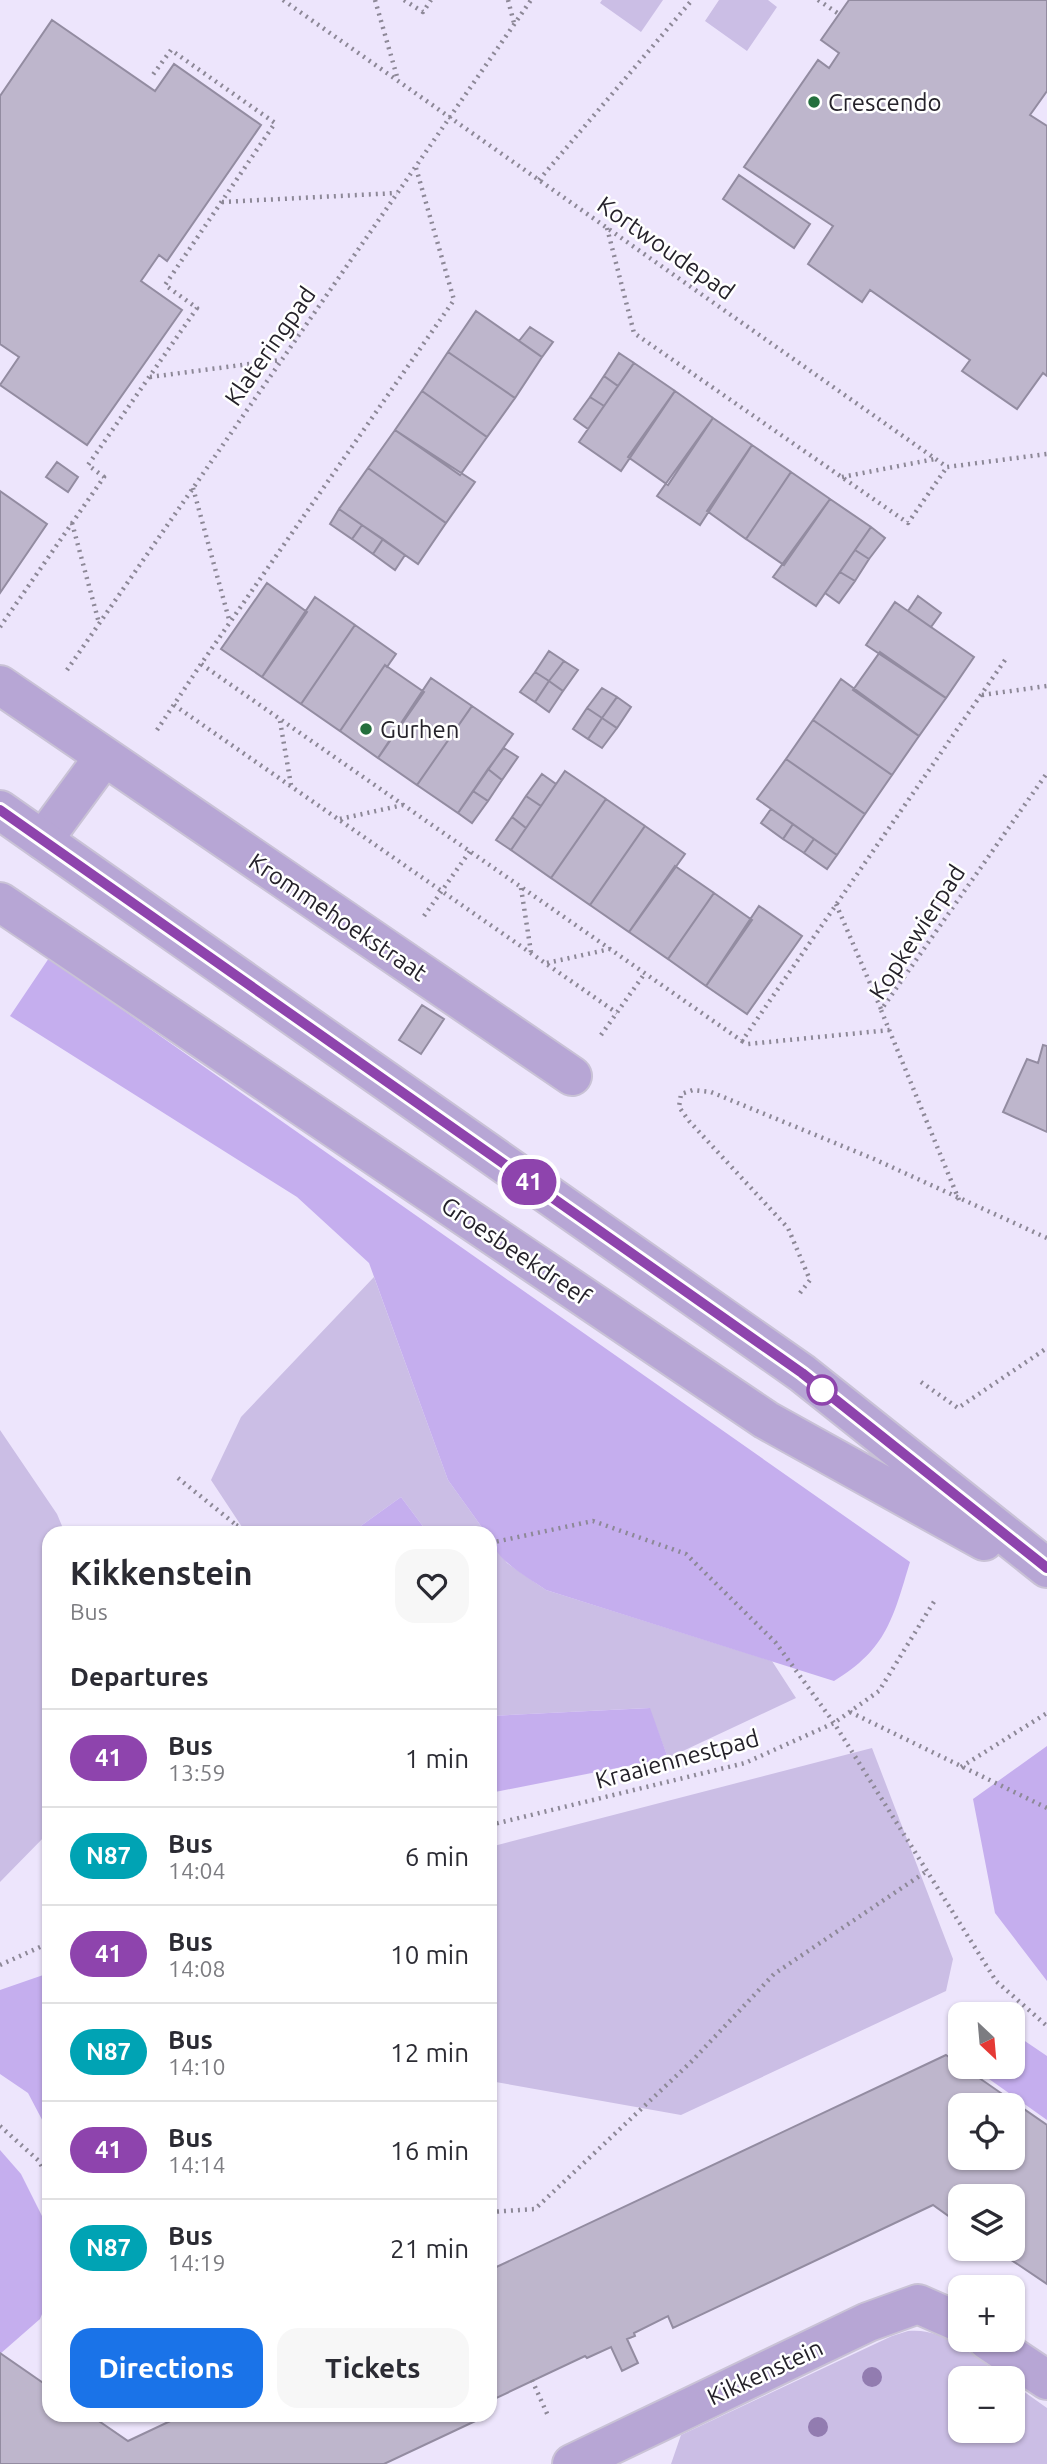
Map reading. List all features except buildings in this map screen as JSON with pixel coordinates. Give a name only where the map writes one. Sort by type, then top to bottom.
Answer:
[{"type":"street","name":"Krommehoekstraat","points":[[0,685],[572,1076]]},
{"type":"street","points":[[43,840],[116,765]]},
{"type":"street","points":[[0,810],[802,1373],[1047,1568]]},
{"type":"street","name":"Groesbeekdreef","points":[[0,902],[766,1420],[1047,1576]]},
{"type":"street","name":"Kikkenstein","points":[[572,2464],[868,2322],[918,2304],[948,2317]]},
{"type":"street","points":[[1005,2352],[1047,2380]]},
{"type":"path","name":"Kortwoudepad","points":[[283,0],[947,467]]},
{"type":"path","points":[[375,0],[398,82]]},
{"type":"path","points":[[404,0],[423,12],[431,0]]},
{"type":"path","points":[[508,0],[514,24]]},
{"type":"path","name":"Klateringpad","points":[[38,711],[531,0]]},
{"type":"path","points":[[538,180],[692,0]]},
{"type":"path","points":[[818,0],[839,14]]},
{"type":"path","points":[[0,627],[104,477],[88,465],[197,308],[164,285],[275,123],[171,50],[152,76]]},
{"type":"path","points":[[116,765],[174,705],[454,300],[416,168]]},
{"type":"path","points":[[222,202],[398,192]]},
{"type":"path","points":[[607,227],[634,333],[908,523],[947,467],[1047,454]]},
{"type":"path","points":[[149,377],[281,360]]},
{"type":"path","points":[[841,477],[935,459]]},
{"type":"path","points":[[193,487],[230,624]]},
{"type":"path","points":[[72,523],[99,623]]},
{"type":"path","points":[[742,1041],[1006,660]]},
{"type":"path","points":[[201,664],[742,1041],[748,1044],[890,1030]]},
{"type":"path","points":[[981,695],[1047,685]]},
{"type":"path","points":[[174,705],[617,1013]]},
{"type":"path","points":[[280,720],[291,785]]},
{"type":"path","name":"Kopkewierpad","points":[[959,1200],[881,1010],[1047,772]]},
{"type":"path","points":[[339,819],[404,805]]},
{"type":"path","points":[[396,956],[470,851]]},
{"type":"path","points":[[521,887],[531,952]]},
{"type":"path","points":[[836,904],[881,1010]]},
{"type":"path","points":[[545,963],[611,949]]},
{"type":"path","points":[[572,1076],[645,973]]},
{"type":"path","points":[[800,1293],[810,1280],[788,1228],[689,1121],[679,1107],[681,1094],[693,1090],[711,1092],[874,1159],[1047,1238]]},
{"type":"path","points":[[921,1382],[958,1408],[1047,1348]]},
{"type":"path","points":[[178,1478],[239,1526]]},
{"type":"path","points":[[497,1542],[593,1521],[686,1554],[776,1643],[834,1723],[996,1981],[1047,2026]]},
{"type":"path","name":"Kraaiennestpad","points":[[497,1823],[745,1763],[834,1723],[878,1691],[935,1600]]},
{"type":"path","points":[[850,1712],[1047,1808]]},
{"type":"path","points":[[961,1767],[1047,1713]]},
{"type":"path","points":[[497,2212],[535,2209],[691,2062],[774,1974],[927,1871]]},
{"type":"path","points":[[0,1965],[42,1946]]},
{"type":"path","points":[[0,2126],[42,2168]]},
{"type":"shaded area","points":[[602,0],[663,0],[641,32],[600,3]]},
{"type":"shaded area","points":[[719,0],[768,0],[777,7],[747,51],[705,21]]},
{"type":"shaded area","points":[[49,958],[910,1562],[892,1616],[877,1644],[866,1657],[834,1681],[546,1590],[512,1566],[497,1551],[497,1526],[481,1526],[448,1480],[369,1263],[297,1197],[10,1016]]},
{"type":"shaded area","points":[[374,1277],[448,1480],[481,1526],[423,1526],[401,1497],[361,1526],[241,1526],[211,1480],[241,1417]]},
{"type":"shaded area","points":[[0,1430],[57,1514],[62,1526],[42,1526],[42,1839],[0,1882]]},
{"type":"shaded area","points":[[401,1497],[423,1526],[361,1526]]},
{"type":"shaded area","points":[[497,1549],[507,1563],[546,1590],[772,1661],[796,1698],[668,1758],[649,1708],[497,1716]]},
{"type":"shaded area","points":[[650,1708],[668,1758],[497,1792],[497,1716]]},
{"type":"shaded area","points":[[1047,1746],[1047,1981],[995,1913],[973,1799]]},
{"type":"shaded area","points":[[872,1748],[953,1959],[946,1991],[681,2115],[497,2082],[497,1845]]},
{"type":"shaded area","points":[[42,1975],[42,2120],[28,2093],[0,2074],[0,1990]]},
{"type":"shaded area","points":[[1026,2042],[1047,2056],[1047,2120],[1025,2104],[1025,2093],[1009,2093],[989,2079],[1026,2079]]},
{"type":"shaded area","points":[[0,2150],[21,2174],[42,2216],[42,2314],[40,2319],[0,2354]]},
{"type":"shaded area","points":[[908,2331],[935,2334],[948,2340],[948,2352],[969,2352],[989,2366],[948,2366],[948,2443],[1025,2443],[1025,2392],[1047,2408],[1047,2464],[671,2464],[681,2435],[892,2336]]},
{"type":"bus line","name":"41","points":[[0,810],[802,1373],[1047,1568]]},
{"type":"place","name":"Crescendo","points":[[814,102]]},
{"type":"place","name":"Gurhen","points":[[366,729]]}]
